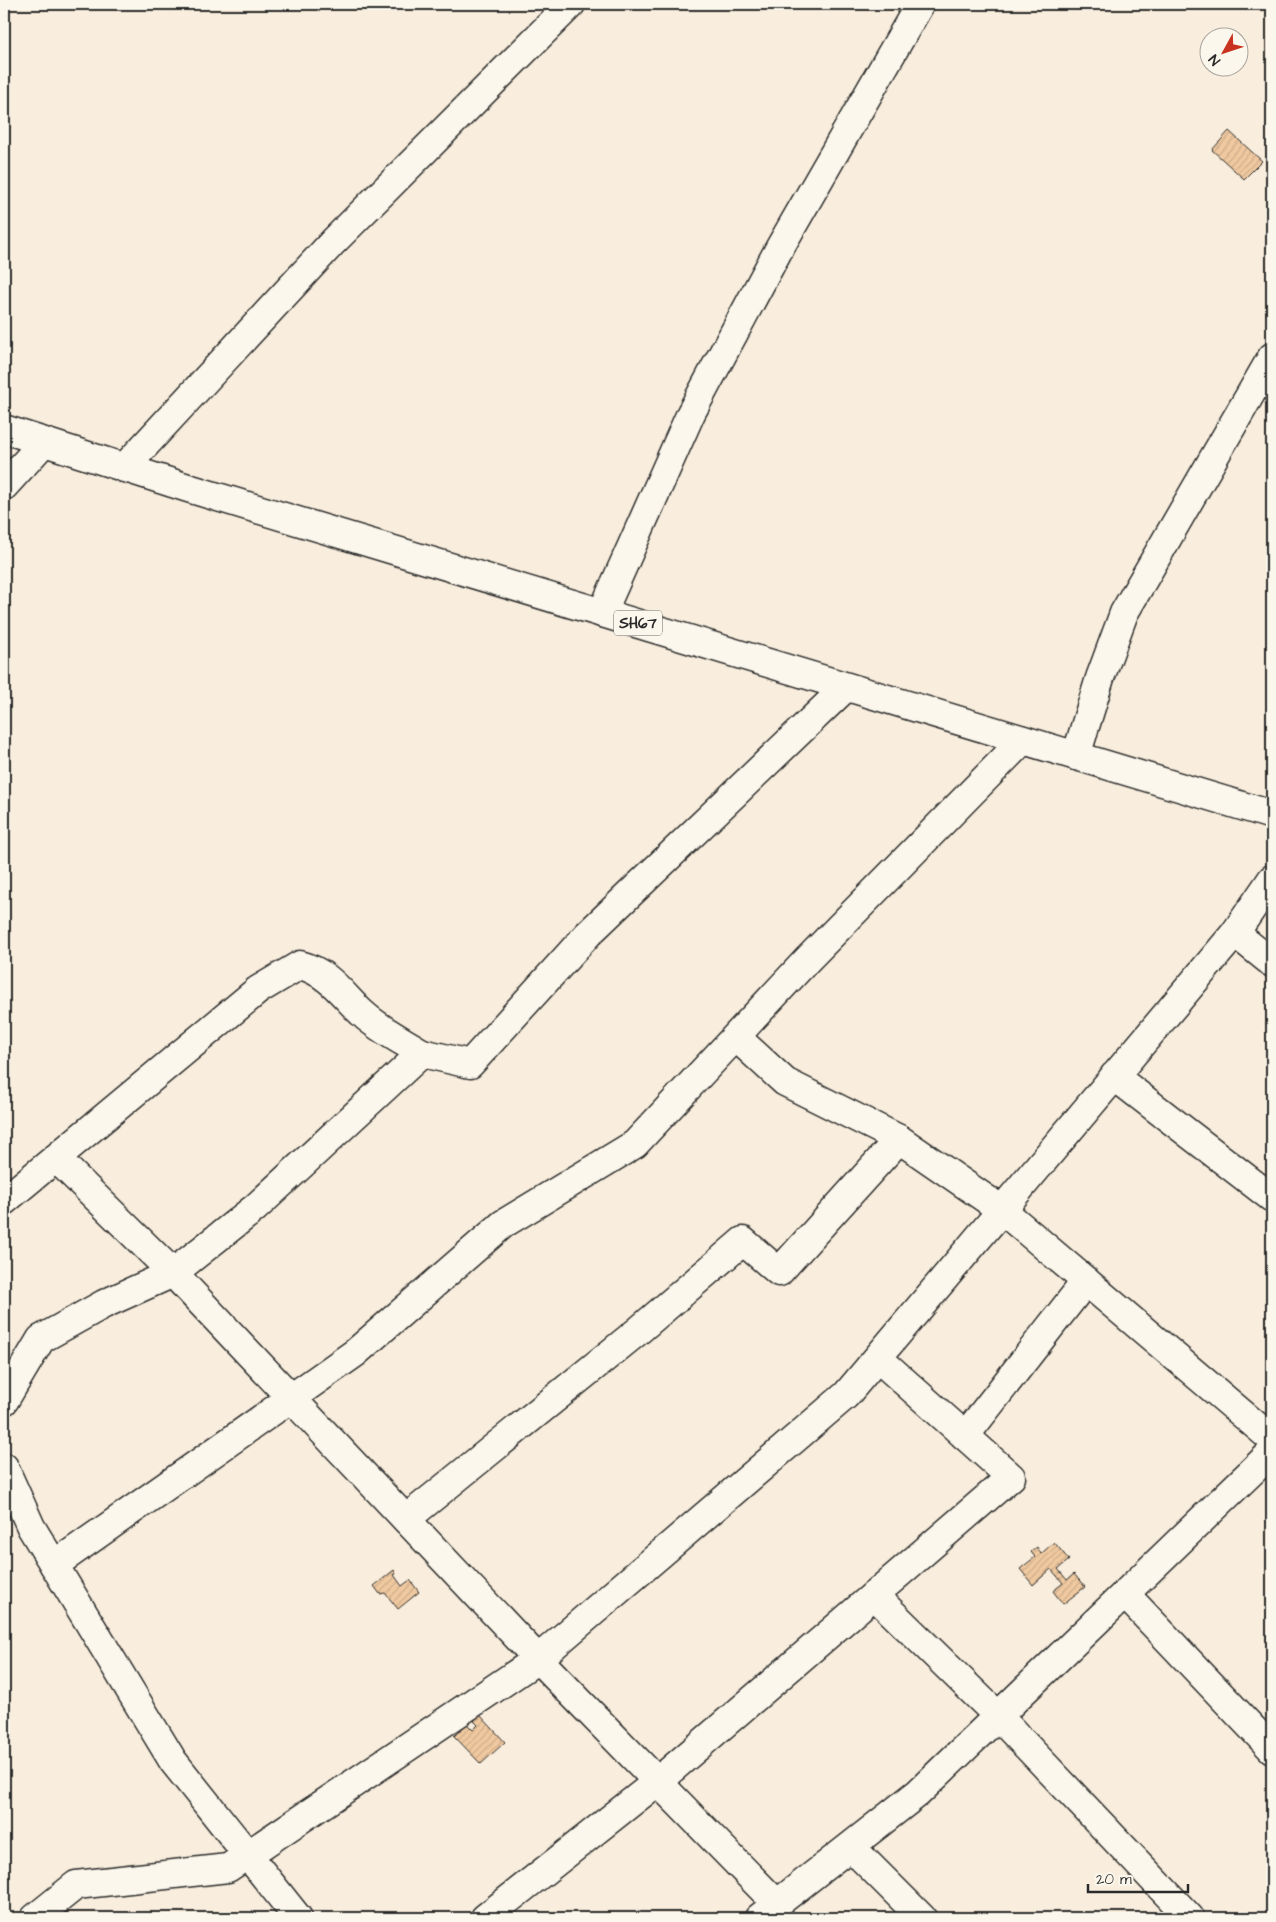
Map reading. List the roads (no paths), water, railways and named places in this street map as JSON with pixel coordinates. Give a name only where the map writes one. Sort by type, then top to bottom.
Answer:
[{"type":"street","points":[[124,468],[333,242],[571,4]]},
{"type":"street","points":[[602,612],[691,413],[780,249],[920,4]]},
{"type":"street","points":[[1076,756],[1100,678],[1124,613],[1272,357]]},
{"type":"street","name":"SH67","points":[[4,429],[124,468],[1272,815]]},
{"type":"street","points":[[4,486],[44,442]]},
{"type":"street","points":[[4,1201],[57,1159],[258,990],[300,965],[314,969],[333,983],[364,1015],[422,1053],[470,1064],[588,934],[846,687]]},
{"type":"street","points":[[54,1565],[355,1353],[503,1224],[634,1144],[815,952],[1023,740]]},
{"type":"street","points":[[35,1918],[76,1885],[228,1868],[538,1659],[846,1396],[1235,932],[1272,880]]},
{"type":"street","points":[[1235,932],[1272,963]]},
{"type":"street","points":[[736,1037],[785,1082],[899,1140],[1002,1210],[1272,1439]]},
{"type":"street","points":[[4,1401],[41,1339],[104,1304],[173,1273],[255,1208],[422,1053]]},
{"type":"street","points":[[1114,1076],[1272,1198]]},
{"type":"street","points":[[406,1519],[638,1330],[743,1241],[779,1272],[899,1140]]},
{"type":"street","points":[[57,1159],[173,1273],[538,1659],[658,1782],[768,1911],[918,1794],[1272,1452]]},
{"type":"street","points":[[965,1436],[1086,1281]]},
{"type":"street","points":[[485,1918],[658,1782],[1011,1477],[878,1358]]},
{"type":"street","points":[[4,1467],[31,1527],[173,1760],[298,1918]]},
{"type":"street","points":[[1125,1594],[1272,1749]]},
{"type":"street","points":[[874,1595],[998,1716],[1190,1918]]},
{"type":"street","points":[[851,1847],[922,1918]]}]
